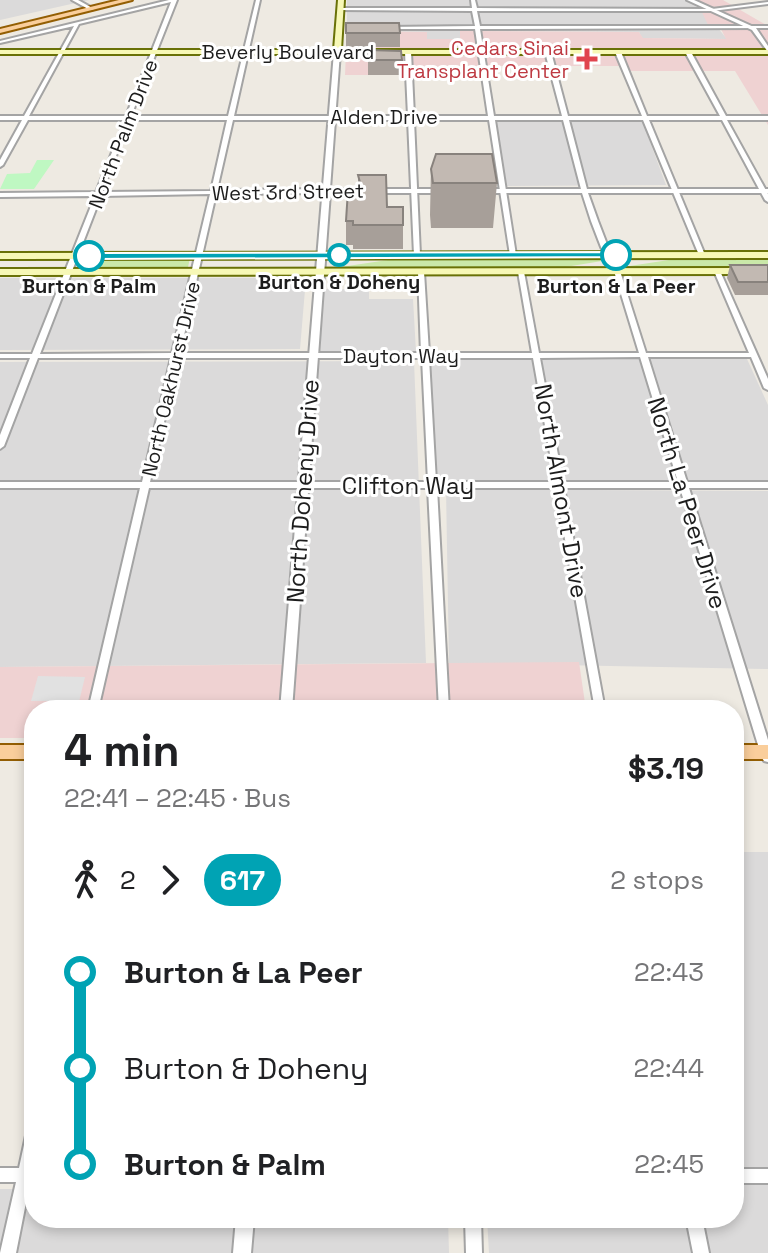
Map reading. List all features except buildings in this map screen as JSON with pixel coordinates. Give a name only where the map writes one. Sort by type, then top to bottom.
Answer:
[{"type":"main road","points":[[2,29],[128,0]]},
{"type":"main road","points":[[337,52],[341,0]]},
{"type":"main road","name":"Beverly Boulevard","points":[[0,52],[768,51]]},
{"type":"main road","points":[[234,272],[266,264],[310,262],[321,255]]},
{"type":"main road","points":[[319,272],[329,266],[414,255]]},
{"type":"main road","points":[[551,272],[603,262],[607,255]]},
{"type":"main road","points":[[617,271],[622,266],[685,255]]},
{"type":"main road","points":[[0,256],[768,255]]},
{"type":"main road","points":[[0,272],[768,271]]},
{"type":"main road","points":[[0,752],[24,752]]},
{"type":"main road","points":[[744,753],[767,754]]},
{"type":"street","points":[[74,0],[92,9]]},
{"type":"street","points":[[0,42],[175,0]]},
{"type":"street","name":"North Palm Drive","points":[[0,446],[175,0]]},
{"type":"street","name":"North Oakhurst Drive","points":[[95,700],[258,0]]},
{"type":"street","points":[[473,0],[513,255]]},
{"type":"street","points":[[690,0],[754,29],[768,51]]},
{"type":"street","points":[[340,9],[712,10],[768,3]]},
{"type":"street","points":[[0,165],[77,24]]},
{"type":"street","points":[[371,28],[768,27]]},
{"type":"street","points":[[332,117],[337,52]]},
{"type":"street","points":[[408,52],[414,255]]},
{"type":"street","points":[[548,52],[568,118]]},
{"type":"street","points":[[618,52],[702,255]]},
{"type":"street","points":[[688,52],[766,191],[768,200]]},
{"type":"street","name":"North Doheny Drive","points":[[287,700],[332,117]]},
{"type":"street","name":"Alden Drive","points":[[0,118],[768,118]]},
{"type":"street","name":"North La Peer Drive","points":[[568,118],[586,191],[607,255],[617,271],[767,754]]},
{"type":"street","name":"West 3rd Street","points":[[0,195],[462,191]]},
{"type":"street","points":[[475,191],[766,191]]},
{"type":"street","points":[[717,271],[768,388]]},
{"type":"street","points":[[421,272],[444,700]]},
{"type":"street","name":"North Almont Drive","points":[[521,272],[598,700]]},
{"type":"street","name":"Dayton Way","points":[[0,356],[754,355]]},
{"type":"street","name":"Clifton Way","points":[[0,485],[768,485]]},
{"type":"street","points":[[0,1175],[24,1175]]},
{"type":"street","points":[[744,1176],[768,1176]]},
{"type":"street","points":[[8,1253],[24,1194]]},
{"type":"street","points":[[242,1253],[244,1228]]},
{"type":"street","points":[[473,1228],[474,1253]]},
{"type":"street","points":[[696,1228],[701,1253]]},
{"type":"shaded area","points":[[0,0],[89,0],[0,20]]},
{"type":"shaded area","points":[[347,0],[690,0],[698,4],[727,39],[642,38],[639,32],[461,31],[461,39],[427,39],[427,32],[347,31]]},
{"type":"shaded area","points":[[690,0],[723,0],[768,26],[768,125],[735,71],[624,71],[622,66],[446,66],[446,71],[402,70],[402,75],[345,75],[347,31],[427,32],[427,39],[460,39],[460,31],[639,32],[643,38],[726,39],[721,29],[710,29],[698,4]]},
{"type":"shaded area","points":[[495,120],[642,120],[666,185],[507,186]]},
{"type":"shaded area","points":[[0,278],[306,278],[300,349],[0,350]]},
{"type":"shaded area","points":[[324,289],[369,289],[369,299],[413,299],[416,352],[320,352]]},
{"type":"shaded area","points":[[433,358],[747,359],[768,405],[768,481],[439,480],[435,476],[430,362]]},
{"type":"shaded area","points":[[414,361],[426,663],[0,667],[0,362]]},
{"type":"shaded area","points":[[446,489],[768,491],[768,669],[449,663]]},
{"type":"shaded area","points":[[579,662],[585,700],[24,700],[24,738],[0,738],[0,667]]},
{"type":"shaded area","points":[[38,676],[85,677],[79,700],[31,700]]},
{"type":"shaded area","points":[[744,852],[768,852],[768,1253],[489,1253],[488,1228],[744,1228]]},
{"type":"shaded area","points":[[0,1189],[24,1189],[24,1228],[448,1228],[449,1253],[0,1253]]},
{"type":"green space","points":[[37,160],[54,160],[34,189],[0,189],[7,174],[30,173]]},
{"type":"green space","points":[[190,258],[188,267],[77,269],[81,259]]},
{"type":"green space","points":[[388,260],[602,261],[553,269],[334,268]]},
{"type":"green space","points":[[669,260],[768,260],[768,269],[623,267]]},
{"type":"bus line","name":"617","points":[[89,256],[616,255]]},
{"type":"place","name":"Cedars Sinai Transplant Center","points":[[587,59]]},
{"type":"place","name":"Burton & Doheny","points":[[339,255]]},
{"type":"place","name":"Burton & La Peer","points":[[616,255]]},
{"type":"place","name":"Burton & Palm","points":[[89,256]]}]
